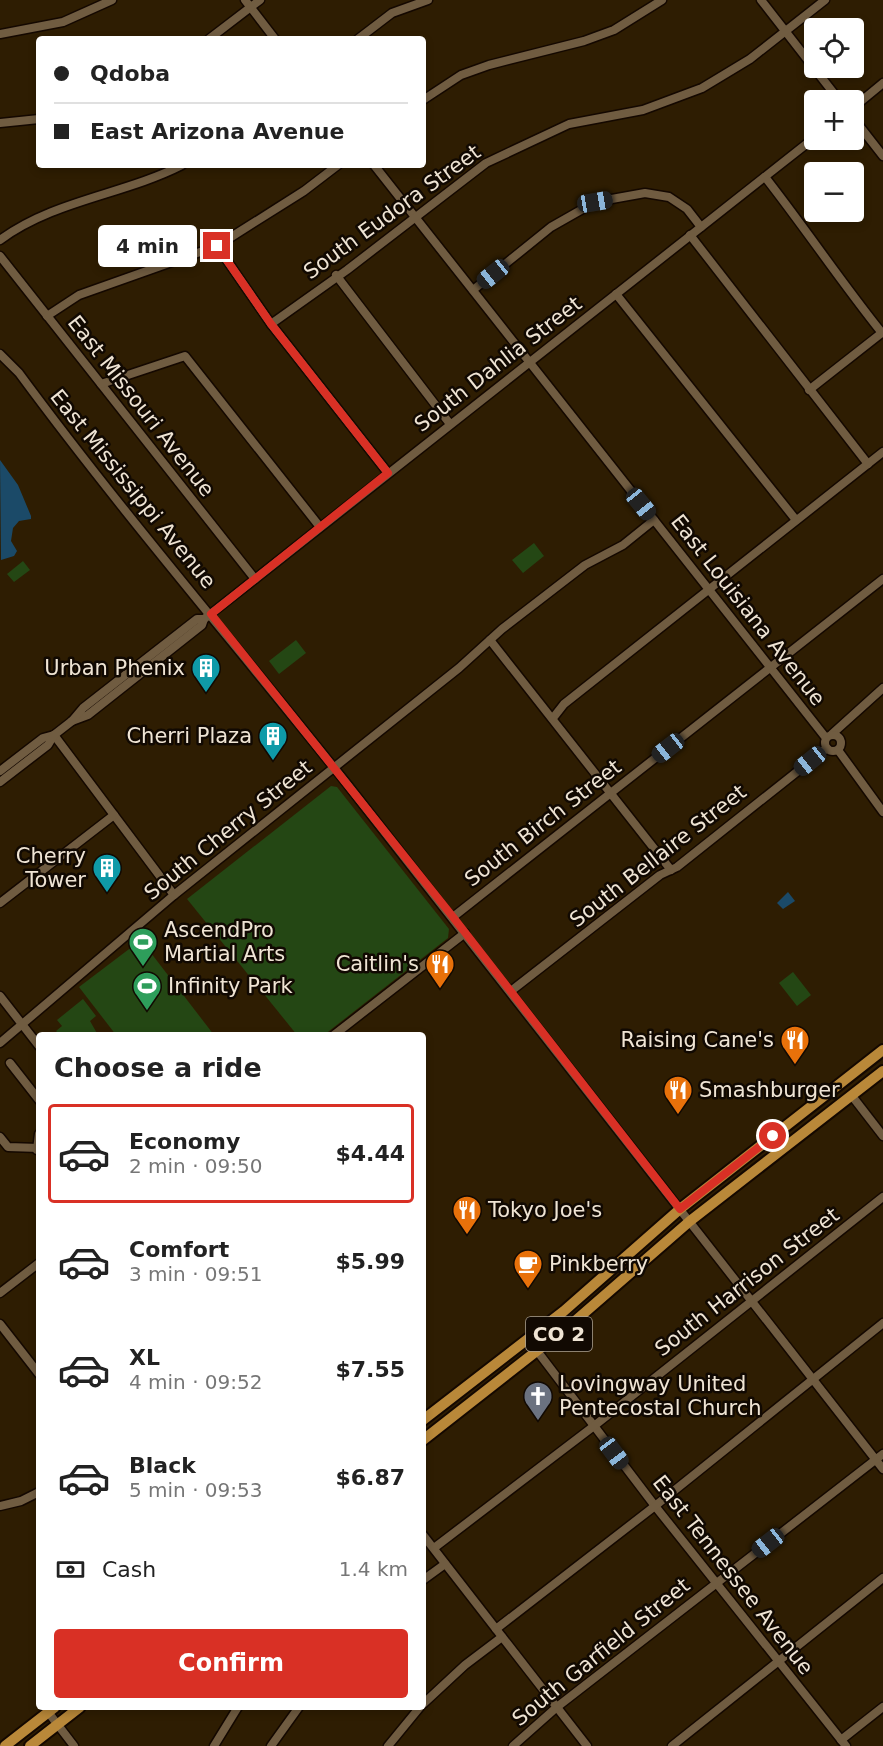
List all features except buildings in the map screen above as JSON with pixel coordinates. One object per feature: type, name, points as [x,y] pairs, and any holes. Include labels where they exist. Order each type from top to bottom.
[{"type":"main road","name":"CO 2","points":[[426,1418],[528,1339],[680,1209],[883,1050]]},
{"type":"main road","name":"CO 2","points":[[426,1438],[537,1352],[690,1221],[883,1071]]},
{"type":"main road","points":[[5,1746],[51,1710]]},
{"type":"main road","points":[[30,1746],[76,1710]]},
{"type":"street","points":[[0,34],[63,22],[112,0]]},
{"type":"street","points":[[212,36],[248,4],[260,0]]},
{"type":"street","points":[[362,36],[392,13],[428,0]]},
{"type":"street","points":[[426,98],[461,75],[601,35],[635,19],[662,0]]},
{"type":"street","points":[[761,0],[831,90]]},
{"type":"street","name":"South Eudora Street","points":[[271,324],[336,275],[347,270],[463,179],[499,156],[568,124],[629,114],[683,96],[733,70],[786,32],[825,0]]},
{"type":"street","points":[[248,4],[273,36]]},
{"type":"street","points":[[864,99],[883,83]]},
{"type":"street","points":[[0,123],[36,119]]},
{"type":"street","points":[[864,131],[883,156]]},
{"type":"street","name":"South Dahlia Street","points":[[0,782],[48,745],[54,735],[72,721],[83,708],[148,656],[197,619],[208,616],[804,146]]},
{"type":"street","points":[[0,240],[39,216],[134,186],[175,168]]},
{"type":"street","points":[[47,316],[79,295],[217,246],[304,191],[334,168]]},
{"type":"street","name":"East Louisiana Avenue","points":[[376,168],[770,667],[831,739]]},
{"type":"street","points":[[765,177],[811,236],[840,280],[882,333],[809,390]]},
{"type":"street","points":[[473,290],[551,227],[595,202],[645,193],[669,197],[687,209],[700,227]]},
{"type":"street","points":[[690,235],[867,464]]},
{"type":"street","points":[[217,246],[271,324],[388,473]]},
{"type":"street","name":"East Missouri Avenue","points":[[0,256],[255,579]]},
{"type":"street","points":[[336,275],[450,424]]},
{"type":"street","points":[[616,294],[796,520]]},
{"type":"street","name":"East Mississippi Avenue","points":[[0,354],[16,370],[208,616],[453,917],[812,1378],[880,1457],[883,1469]]},
{"type":"street","points":[[101,384],[185,356],[320,527]]},
{"type":"street","points":[[553,718],[564,704],[883,452]]},
{"type":"street","name":"South Cherry Street","points":[[0,1043],[174,895],[490,640],[585,565],[623,545],[654,520]]},
{"type":"street","name":"South Birch Street","points":[[453,917],[883,579]]},
{"type":"street","points":[[490,640],[671,870]]},
{"type":"street","points":[[883,688],[846,720],[831,739],[831,751],[838,750],[883,812]]},
{"type":"street","points":[[54,735],[174,895]]},
{"type":"street","name":"South Dahlia Street","points":[[0,771],[43,738],[54,735]]},
{"type":"street","name":"South Bellaire Street","points":[[511,991],[660,875],[671,870],[831,739]]},
{"type":"street","points":[[0,903],[114,815]]},
{"type":"street","points":[[338,1032],[465,933]]},
{"type":"street","points":[[0,996],[36,1042]]},
{"type":"street","points":[[10,1063],[36,1096]]},
{"type":"street","points":[[852,1096],[883,1136]]},
{"type":"street","points":[[0,1137],[8,1147],[36,1149]]},
{"type":"street","name":"South Harrison Street","points":[[434,1548],[753,1302],[883,1197]]},
{"type":"street","points":[[0,1293],[36,1265]]},
{"type":"street","points":[[496,1629],[655,1506],[883,1323]]},
{"type":"street","points":[[0,1324],[36,1370]]},
{"type":"street","name":"East Tennessee Avenue","points":[[528,1339],[655,1506],[844,1743]]},
{"type":"street","name":"South Garfield Street","points":[[513,1746],[557,1707],[880,1457]]},
{"type":"street","points":[[0,1506],[21,1501],[36,1494]]},
{"type":"street","points":[[426,1539],[587,1746]]},
{"type":"street","points":[[426,1578],[446,1564]]},
{"type":"street","points":[[672,1746],[883,1578]]},
{"type":"street","points":[[426,1702],[465,1665],[502,1637]]},
{"type":"street","points":[[844,1743],[883,1707]]},
{"type":"street","points":[[51,1710],[57,1725],[74,1746]]},
{"type":"street","points":[[214,1746],[236,1710]]},
{"type":"street","points":[[271,1746],[297,1710]]},
{"type":"street","points":[[388,1746],[419,1710]]},
{"type":"green space","points":[[534,543],[544,556],[523,573],[512,560]]},
{"type":"green space","points":[[23,561],[30,570],[14,582],[7,574]]},
{"type":"green space","points":[[296,640],[306,653],[279,674],[269,661]]},
{"type":"green space","name":"Infinity Park","points":[[331,786],[337,787],[449,929],[448,938],[328,1032],[295,1032],[187,899]]},
{"type":"green space","name":"Infinity Park","points":[[141,940],[212,1032],[114,1032],[79,987]]},
{"type":"green space","points":[[793,972],[811,995],[797,1006],[779,983]]},
{"type":"green space","points":[[83,999],[96,1016],[90,1021],[96,1032],[57,1032],[62,1026],[57,1020]]},
{"type":"water","points":[[0,460],[18,485],[31,516],[31,519],[19,521],[13,528],[11,541],[17,551],[14,556],[1,560]]},
{"type":"water","points":[[788,892],[795,901],[783,909],[777,903]]},
{"type":"place","name":"Urban Phenix","points":[[206,694]]},
{"type":"place","name":"Cherri Plaza","points":[[273,762]]},
{"type":"place","name":"Cherry Tower","points":[[107,894]]},
{"type":"place","name":"AscendPro Martial Arts","points":[[143,968]]},
{"type":"place","name":"Caitlin's","points":[[440,990]]},
{"type":"place","name":"Infinity Park","points":[[147,1012]]},
{"type":"place","name":"Raising Cane's","points":[[795,1066]]},
{"type":"place","name":"Smashburger","points":[[678,1116]]},
{"type":"place","name":"Tokyo Joe's","points":[[467,1236]]},
{"type":"place","name":"Pinkberry","points":[[528,1290]]},
{"type":"place","name":"Lovingway United Pentecostal Church","points":[[538,1422]]},
{"type":"route","points":[[217,246],[271,324],[388,473],[211,614],[453,917],[680,1209],[773,1136]]}]
